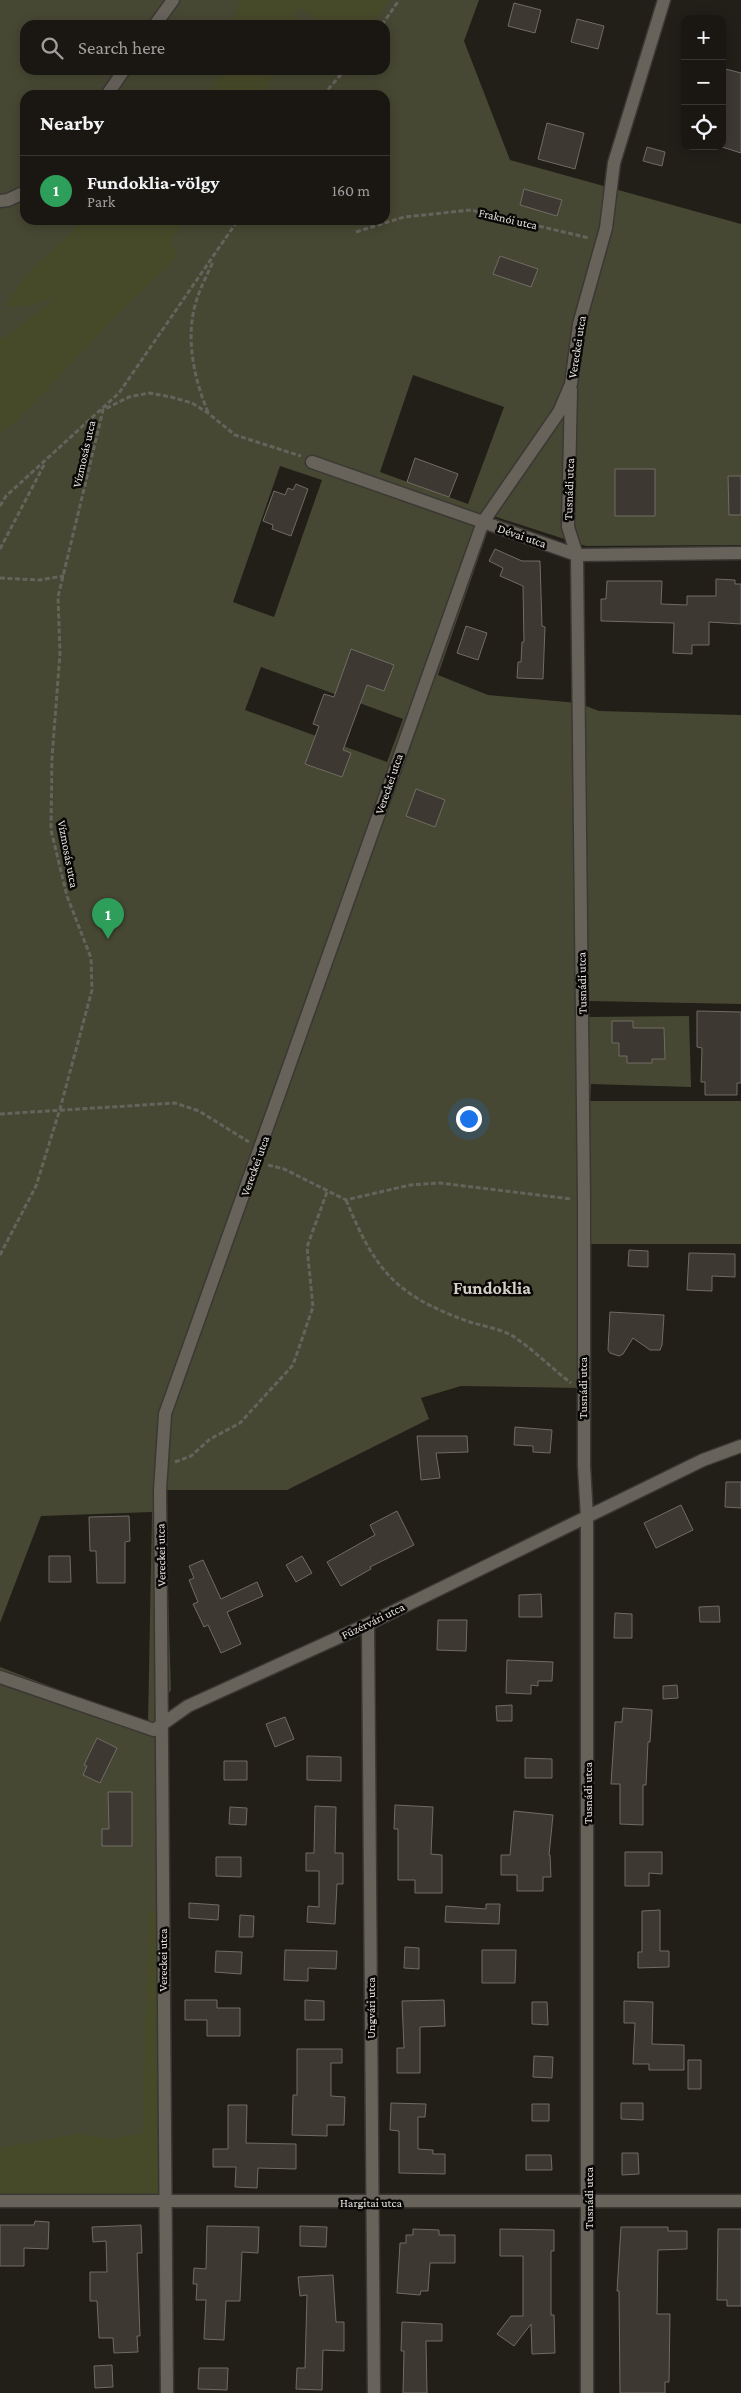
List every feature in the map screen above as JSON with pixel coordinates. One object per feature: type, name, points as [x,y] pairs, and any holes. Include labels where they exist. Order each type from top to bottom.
[{"type":"street","points":[[159,20],[173,0]]},
{"type":"street","name":"Vereckei utca","points":[[167,2393],[160,1490],[165,1414],[259,1155],[483,522],[559,412],[571,384],[579,324],[602,241],[614,164],[664,0]]},
{"type":"street","points":[[110,90],[121,75]]},
{"type":"street","points":[[0,201],[8,200],[20,194]]},
{"type":"street","name":"Tusnádi utca","points":[[571,384],[568,527],[577,555],[584,1200],[583,1393],[584,1466],[588,1517],[589,2200],[587,2393]]},
{"type":"street","name":"Dévai utca","points":[[312,462],[577,555],[741,553]]},
{"type":"street","name":"Füzérvári utca","points":[[163,1725],[188,1706],[368,1624],[703,1460],[741,1446]]},
{"type":"street","name":"Ungvári utca","points":[[368,1624],[374,2393]]},
{"type":"street","points":[[0,1676],[154,1730],[163,1725]]},
{"type":"street","name":"Hargitai utca","points":[[0,2201],[372,2203],[589,2200],[741,2201]]},
{"type":"path","points":[[385,20],[399,0]]},
{"type":"path","points":[[327,90],[341,75]]},
{"type":"path","name":"Fraknói utca","points":[[390,221],[404,217],[471,210],[602,241]]},
{"type":"path","points":[[0,506],[6,496],[103,410],[119,393],[216,255],[235,225]]},
{"type":"path","name":"Fraknói utca","points":[[356,232],[378,225]]},
{"type":"path","points":[[208,413],[199,390],[192,350],[196,302],[216,255]]},
{"type":"path","points":[[103,410],[129,397],[149,393],[192,403],[208,413],[235,435],[261,445],[289,452]]},
{"type":"path","name":"Vízmosás utca","points":[[0,1255],[36,1186],[60,1109],[92,990],[92,958],[67,896],[52,830],[52,758],[60,654],[58,597],[103,410]]},
{"type":"path","points":[[0,549],[47,459]]},
{"type":"path","points":[[0,578],[39,580],[64,576]]},
{"type":"path","points":[[0,1114],[175,1102],[199,1111],[259,1155],[327,1192],[346,1200],[410,1185],[440,1183],[584,1200]]},
{"type":"path","points":[[163,1467],[191,1456],[210,1439],[240,1423],[292,1365],[313,1307],[308,1247],[327,1192]]},
{"type":"path","points":[[346,1200],[360,1233],[374,1258],[395,1284],[424,1304],[468,1322],[510,1335],[583,1393]]},
{"type":"green space","points":[[0,0],[479,0],[464,41],[510,160],[741,224],[741,545],[586,546],[493,516],[438,675],[488,695],[578,703],[599,711],[741,715],[741,1004],[589,1001],[588,1017],[689,1016],[691,1087],[591,1084],[590,1101],[741,1101],[741,1244],[581,1244],[580,1388],[461,1386],[421,1398],[429,1419],[287,1490],[165,1490],[171,1690],[157,1712],[160,2138],[0,2195],[0,1667],[148,1724],[152,1512],[41,1516],[0,1623]],"holes":[[[413,375],[504,407],[468,504],[380,472]],[[280,466],[322,480],[274,617],[233,602]],[[261,667],[403,719],[387,762],[245,710]]]},
{"type":"green space","points":[[240,0],[388,0],[376,20],[317,20],[299,7],[294,20],[234,20]]},
{"type":"green space","points":[[219,75],[273,75],[266,90],[211,90]]},
{"type":"green space","points":[[78,225],[183,225],[170,239],[178,256],[119,313],[17,421],[0,433],[0,337],[5,338],[56,297],[27,306],[5,306],[29,271]]},
{"type":"green space","points":[[159,1910],[160,2196],[0,2195],[0,2148],[78,2134],[111,2139],[143,2133],[148,1919],[150,1912]]},
{"type":"building","points":[[514,3],[541,10],[535,33],[508,26]]},
{"type":"building","points":[[577,19],[604,26],[598,49],[571,42]]},
{"type":"building","points":[[726,69],[741,73],[741,153],[726,148]]},
{"type":"building","points":[[547,123],[584,133],[575,169],[538,159]]},
{"type":"building","points":[[647,147],[665,152],[662,166],[643,161]]},
{"type":"building","points":[[524,189],[562,200],[557,216],[520,205]]},
{"type":"building","points":[[500,256],[538,269],[531,287],[493,274]]},
{"type":"building","points":[[415,458],[458,474],[449,497],[407,482]]},
{"type":"building","points":[[615,469],[655,469],[655,516],[615,516]]},
{"type":"building","points":[[728,476],[741,476],[741,515],[729,515]]},
{"type":"building","points":[[296,484],[308,489],[291,536],[272,529],[273,525],[263,521],[274,491],[285,495],[288,488],[293,490]]},
{"type":"building","points":[[495,549],[522,561],[540,561],[542,626],[545,627],[543,679],[517,678],[518,662],[521,662],[522,642],[524,642],[523,586],[500,576],[503,568],[489,561]]},
{"type":"building","points":[[716,579],[735,580],[735,584],[741,584],[741,624],[709,622],[709,645],[692,645],[692,654],[673,653],[674,623],[601,621],[601,599],[606,599],[607,581],[662,581],[661,604],[687,605],[687,596],[716,596]]},
{"type":"building","points":[[466,626],[487,633],[478,660],[457,653]]},
{"type":"building","points":[[351,649],[394,665],[384,691],[367,685],[343,750],[351,753],[342,777],[305,764],[319,726],[313,724],[324,694],[334,697]]},
{"type":"building","points":[[416,789],[445,800],[435,827],[406,816]]},
{"type":"building","points":[[697,1011],[741,1012],[741,1083],[737,1083],[737,1095],[705,1095],[705,1082],[701,1082],[702,1048],[697,1047]]},
{"type":"building","points":[[612,1021],[633,1021],[633,1028],[664,1028],[665,1059],[652,1059],[652,1063],[627,1063],[627,1056],[619,1056],[619,1043],[612,1043]]},
{"type":"building","points":[[629,1250],[648,1251],[648,1267],[628,1266]]},
{"type":"building","points":[[689,1253],[735,1254],[735,1277],[712,1276],[712,1291],[687,1290]]},
{"type":"building","points":[[610,1312],[664,1315],[660,1350],[650,1350],[633,1338],[623,1354],[619,1356],[610,1353],[608,1350]]},
{"type":"building","points":[[515,1427],[552,1430],[550,1453],[533,1452],[533,1446],[514,1445]]},
{"type":"building","points":[[417,1436],[467,1436],[468,1452],[436,1453],[440,1478],[421,1480]]},
{"type":"building","points":[[726,1482],[741,1482],[741,1508],[725,1507]]},
{"type":"building","points":[[681,1505],[693,1530],[656,1548],[644,1523]]},
{"type":"building","points":[[397,1511],[414,1545],[370,1567],[371,1569],[341,1586],[327,1562],[375,1535],[370,1525]]},
{"type":"building","points":[[129,1516],[130,1541],[125,1542],[125,1583],[97,1583],[96,1551],[90,1551],[89,1517]]},
{"type":"building","points":[[49,1556],[70,1556],[71,1582],[49,1582]]},
{"type":"building","points":[[302,1556],[312,1573],[296,1582],[286,1565]]},
{"type":"building","points":[[203,1560],[221,1599],[257,1582],[263,1596],[227,1612],[241,1644],[221,1653],[208,1625],[204,1627],[193,1604],[198,1602],[189,1580],[194,1578],[189,1566]]},
{"type":"building","points":[[541,1594],[542,1617],[519,1617],[519,1595]]},
{"type":"building","points":[[719,1606],[720,1622],[700,1622],[699,1607]]},
{"type":"building","points":[[615,1613],[632,1614],[632,1638],[614,1638]]},
{"type":"building","points":[[438,1620],[467,1620],[466,1651],[437,1650]]},
{"type":"building","points":[[507,1660],[553,1662],[552,1681],[538,1681],[538,1686],[531,1685],[531,1694],[506,1693]]},
{"type":"building","points":[[677,1685],[678,1698],[663,1699],[663,1686]]},
{"type":"building","points":[[512,1705],[512,1721],[497,1721],[496,1706]]},
{"type":"building","points":[[623,1708],[652,1710],[646,1785],[643,1785],[643,1825],[620,1824],[620,1784],[611,1784],[615,1722],[622,1722]]},
{"type":"building","points":[[285,1717],[294,1739],[275,1747],[266,1724]]},
{"type":"building","points":[[97,1738],[117,1748],[100,1783],[83,1775],[87,1766],[84,1765]]},
{"type":"building","points":[[307,1756],[341,1757],[341,1781],[307,1780]]},
{"type":"building","points":[[525,1758],[552,1759],[552,1778],[525,1778]]},
{"type":"building","points":[[224,1761],[247,1761],[247,1780],[224,1780]]},
{"type":"building","points":[[108,1792],[132,1792],[132,1846],[102,1846],[102,1829],[109,1829]]},
{"type":"building","points":[[395,1805],[433,1807],[431,1854],[442,1855],[442,1893],[415,1893],[415,1880],[398,1880],[398,1829],[394,1829]]},
{"type":"building","points":[[315,1806],[336,1807],[335,1853],[343,1853],[343,1884],[337,1884],[335,1924],[307,1922],[308,1906],[319,1907],[319,1871],[306,1871],[306,1853],[314,1853]]},
{"type":"building","points":[[230,1807],[247,1808],[246,1825],[229,1824]]},
{"type":"building","points":[[514,1811],[553,1815],[549,1855],[551,1877],[543,1877],[543,1891],[517,1891],[517,1875],[501,1875],[501,1855],[510,1855]]},
{"type":"building","points":[[625,1852],[662,1852],[662,1874],[649,1873],[649,1886],[625,1886]]},
{"type":"building","points":[[216,1857],[241,1857],[241,1877],[216,1876]]},
{"type":"building","points":[[189,1903],[219,1905],[218,1920],[189,1918]]},
{"type":"building","points":[[486,1904],[500,1904],[499,1924],[445,1922],[446,1906],[486,1909]]},
{"type":"building","points":[[660,1910],[660,1951],[669,1951],[669,1967],[638,1968],[638,1952],[642,1952],[642,1911]]},
{"type":"building","points":[[240,1915],[254,1916],[253,1937],[239,1937]]},
{"type":"building","points":[[405,1947],[419,1948],[419,1969],[404,1968]]},
{"type":"building","points":[[285,1950],[337,1951],[336,1969],[308,1968],[308,1981],[284,1980]]},
{"type":"building","points":[[482,1950],[516,1950],[515,1983],[482,1983]]},
{"type":"building","points":[[216,1951],[242,1952],[241,1974],[215,1972]]},
{"type":"building","points":[[185,2000],[217,2000],[217,2008],[240,2008],[240,2036],[207,2036],[207,2020],[185,2020]]},
{"type":"building","points":[[305,2000],[324,2001],[324,2020],[305,2020]]},
{"type":"building","points":[[444,2000],[445,2026],[420,2027],[420,2073],[397,2073],[397,2048],[404,2048],[402,2001]]},
{"type":"building","points":[[624,2001],[653,2002],[652,2044],[684,2045],[684,2070],[649,2070],[649,2064],[633,2064],[635,2023],[624,2023]]},
{"type":"building","points":[[532,2002],[547,2002],[548,2025],[532,2024]]},
{"type":"building","points":[[297,2049],[342,2049],[342,2063],[331,2063],[331,2096],[345,2097],[344,2125],[327,2125],[327,2136],[292,2135],[293,2095],[297,2095]]},
{"type":"building","points":[[534,2056],[553,2057],[552,2078],[533,2077]]},
{"type":"building","points":[[688,2060],[701,2060],[701,2089],[688,2089]]},
{"type":"building","points":[[391,2103],[426,2104],[425,2117],[418,2117],[418,2149],[433,2150],[433,2154],[445,2154],[445,2174],[399,2173],[399,2131],[390,2130]]},
{"type":"building","points":[[621,2103],[643,2103],[643,2120],[621,2119]]},
{"type":"building","points":[[532,2104],[549,2104],[549,2121],[532,2121]]},
{"type":"building","points":[[228,2105],[247,2105],[246,2143],[296,2144],[296,2169],[258,2168],[257,2188],[235,2187],[236,2167],[213,2167],[213,2149],[228,2149]]},
{"type":"building","points":[[622,2153],[638,2153],[639,2174],[622,2175]]},
{"type":"building","points":[[526,2155],[551,2155],[552,2170],[526,2170]]},
{"type":"building","points":[[35,2221],[49,2222],[48,2249],[24,2248],[24,2266],[0,2266],[0,2225],[34,2225]]},
{"type":"building","points":[[141,2225],[142,2253],[137,2253],[140,2336],[137,2336],[138,2352],[114,2353],[113,2338],[99,2338],[97,2301],[90,2301],[90,2272],[107,2272],[106,2241],[93,2242],[92,2227]]},
{"type":"building","points":[[207,2226],[259,2227],[258,2253],[242,2252],[240,2301],[226,2301],[224,2340],[204,2339],[206,2300],[196,2300],[197,2284],[193,2284],[194,2268],[206,2269]]},
{"type":"building","points":[[300,2226],[327,2227],[326,2247],[300,2246]]},
{"type":"building","points":[[621,2227],[668,2227],[668,2231],[687,2231],[687,2249],[658,2250],[657,2314],[670,2314],[669,2382],[665,2382],[665,2393],[620,2393],[619,2291],[617,2291]]},
{"type":"building","points":[[413,2229],[439,2230],[439,2235],[455,2235],[455,2263],[430,2263],[428,2291],[421,2291],[420,2295],[397,2293],[400,2243],[406,2243],[406,2235],[413,2235]]},
{"type":"building","points":[[500,2229],[554,2230],[554,2251],[551,2251],[551,2315],[554,2315],[555,2353],[532,2354],[531,2324],[514,2346],[497,2334],[511,2316],[523,2316],[523,2256],[500,2256]]},
{"type":"building","points":[[718,2229],[741,2229],[741,2306],[727,2306],[727,2300],[717,2300]]},
{"type":"building","points":[[333,2275],[336,2322],[344,2322],[344,2351],[323,2350],[322,2390],[296,2389],[297,2368],[305,2368],[307,2295],[300,2296],[298,2277]]},
{"type":"building","points":[[402,2322],[442,2324],[442,2341],[426,2341],[427,2393],[403,2393],[404,2351],[401,2351]]},
{"type":"building","points":[[112,2365],[113,2387],[95,2388],[94,2366]]},
{"type":"building","points":[[199,2368],[228,2368],[227,2390],[198,2389]]},
{"type":"place","name":"Fundoklia-völgy","points":[[108,939]]},
{"type":"district","name":"Fundoklia","points":[[492,1288]]}]
